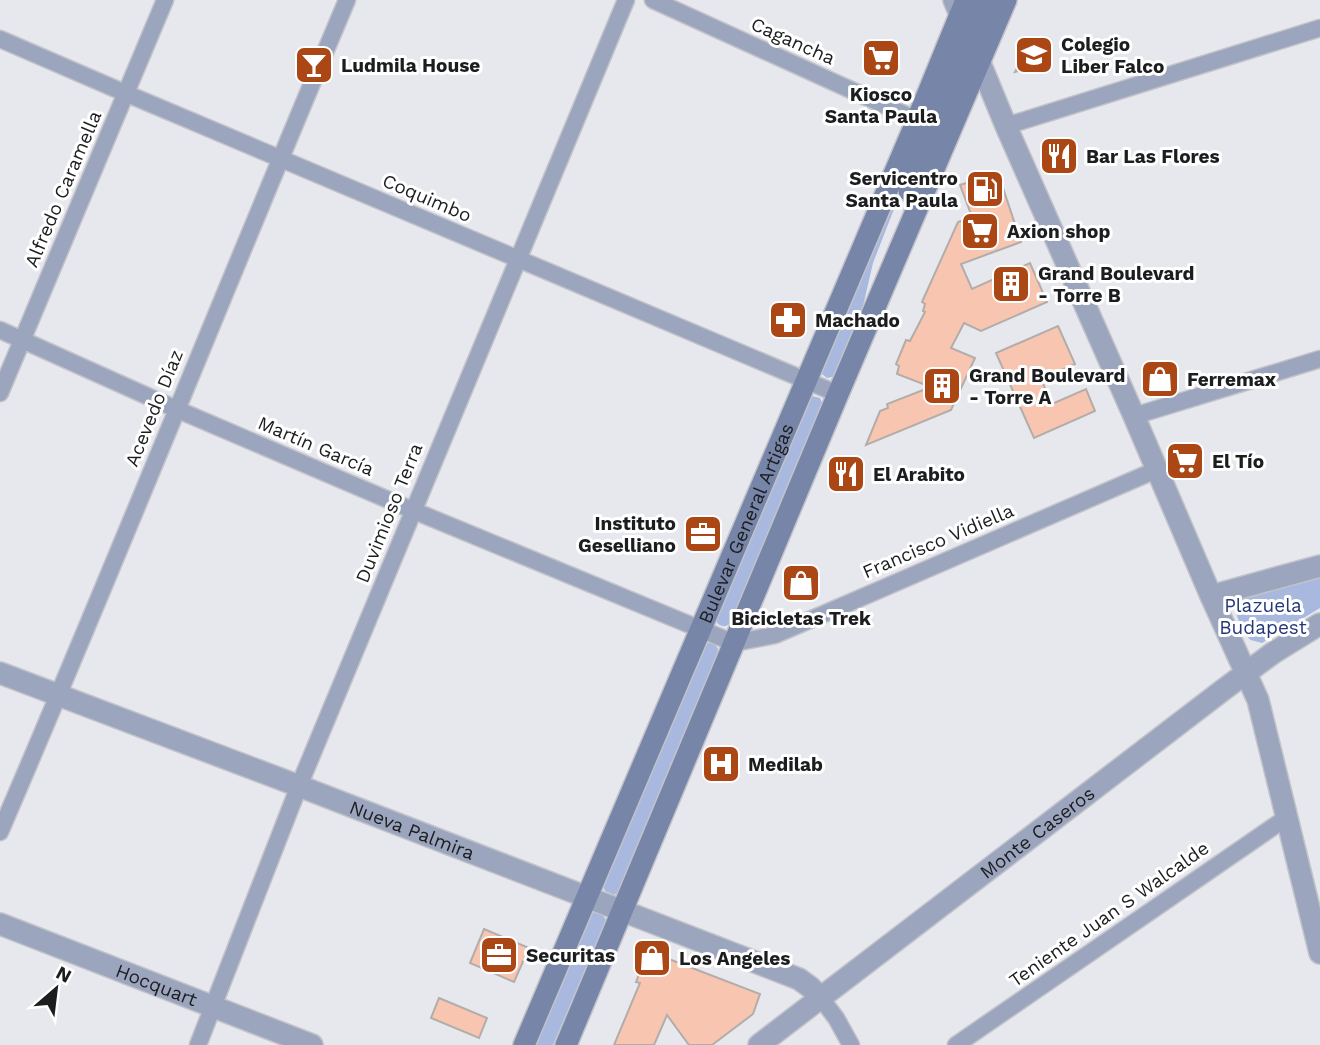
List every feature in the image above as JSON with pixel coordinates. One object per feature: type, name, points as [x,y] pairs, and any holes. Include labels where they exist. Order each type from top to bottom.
[{"type":"main road","points":[[979,63],[975,36],[977,19],[985,0]]},
{"type":"main road","name":"Bulevar General Artigas","points":[[566,1045],[1006,0]]},
{"type":"main road","name":"Bulevar General Artigas","points":[[524,1045],[917,120],[960,5]]},
{"type":"main road","points":[[881,293],[883,255],[961,62],[964,44],[960,5]]},
{"type":"street","name":"Alfredo Caramella","points":[[0,393],[165,0]]},
{"type":"street","name":"Acevedo Díaz","points":[[0,832],[348,0]]},
{"type":"street","name":"Duvimioso Terra","points":[[198,1045],[299,786],[412,510],[626,0]]},
{"type":"street","name":"Cagancha","points":[[653,0],[917,120]]},
{"type":"street","points":[[960,5],[979,63],[1006,126],[1258,700],[1320,953]]},
{"type":"street","points":[[1006,126],[1320,28]]},
{"type":"street","name":"Coquimbo","points":[[0,39],[838,394]]},
{"type":"street","name":"Martín García","points":[[0,330],[412,510],[734,643]]},
{"type":"street","points":[[1134,416],[1320,359]]},
{"type":"street","name":"Francisco Vidiella","points":[[734,643],[775,635],[1156,470]]},
{"type":"street","points":[[1211,596],[1320,566]]},
{"type":"street","name":"Monte Caseros","points":[[759,1045],[1245,674],[1320,624]]},
{"type":"street","name":"Nueva Palmira","points":[[0,673],[799,979],[820,998]]},
{"type":"street","name":"Teniente Juan S Walcalde","points":[[956,1045],[1286,818]]},
{"type":"street","name":"Hocquart","points":[[0,924],[312,1045]]},
{"type":"street","points":[[820,998],[836,1018],[851,1045]]},
{"type":"green space","points":[[950,65],[873,263],[860,319],[836,374],[827,378],[820,370]]},
{"type":"green space","points":[[812,396],[820,398],[823,405],[731,623],[721,626],[716,620]]},
{"type":"green space","name":"Plazuela Budapest","points":[[1320,577],[1320,608],[1262,643],[1249,638],[1236,612],[1242,599]]},
{"type":"green space","points":[[710,642],[718,649],[717,654],[614,895],[605,891],[603,886],[704,646]]},
{"type":"green space","points":[[594,912],[602,914],[606,920],[553,1045],[535,1045],[589,918]]},
{"type":"building","name":"Colegio Liber Falco","points":[[1040,42],[1046,64],[1015,72],[1029,45]]},
{"type":"building","points":[[998,173],[1021,242],[961,264],[972,289],[1030,263],[1047,302],[981,331],[964,323],[951,348],[975,358],[951,410],[866,445],[880,411],[888,408],[887,404],[931,387],[897,374],[899,366],[896,364],[906,340],[910,341],[925,312],[925,304],[922,302],[958,222],[972,217],[960,185]]},
{"type":"building","points":[[1058,326],[1075,364],[1041,379],[1052,404],[1086,389],[1095,411],[1034,438],[996,353]]},
{"type":"building","name":"Securitas","points":[[484,929],[529,948],[514,982],[470,963]]},
{"type":"building","points":[[648,951],[760,994],[753,1014],[712,1045],[689,1045],[667,1015],[654,1045],[614,1045],[640,983],[636,982]]},
{"type":"building","points":[[439,998],[487,1018],[479,1038],[431,1018]]},
{"type":"place","name":"Colegio Liber Falco","points":[[1034,55]]},
{"type":"place","name":"Kiosco Santa Paula","points":[[881,58]]},
{"type":"place","name":"Ludmila House","points":[[314,65]]},
{"type":"place","name":"Bar Las Flores","points":[[1059,156]]},
{"type":"place","name":"Servicentro Santa Paula","points":[[985,189]]},
{"type":"place","name":"Axion shop","points":[[980,231]]},
{"type":"place","name":"Grand Boulevard - Torre B","points":[[1011,284]]},
{"type":"place","name":"Machado","points":[[788,320]]},
{"type":"place","name":"Ferremax","points":[[1160,379]]},
{"type":"place","name":"Grand Boulevard - Torre A","points":[[942,386]]},
{"type":"place","name":"El Tío","points":[[1185,461]]},
{"type":"place","name":"El Arabito","points":[[846,474]]},
{"type":"place","name":"Instituto Geselliano","points":[[703,534]]},
{"type":"place","name":"Bicicletas Trek","points":[[801,583]]},
{"type":"place","name":"Medilab","points":[[721,764]]},
{"type":"place","name":"Securitas","points":[[499,955]]},
{"type":"place","name":"Los Angeles","points":[[652,958]]}]
